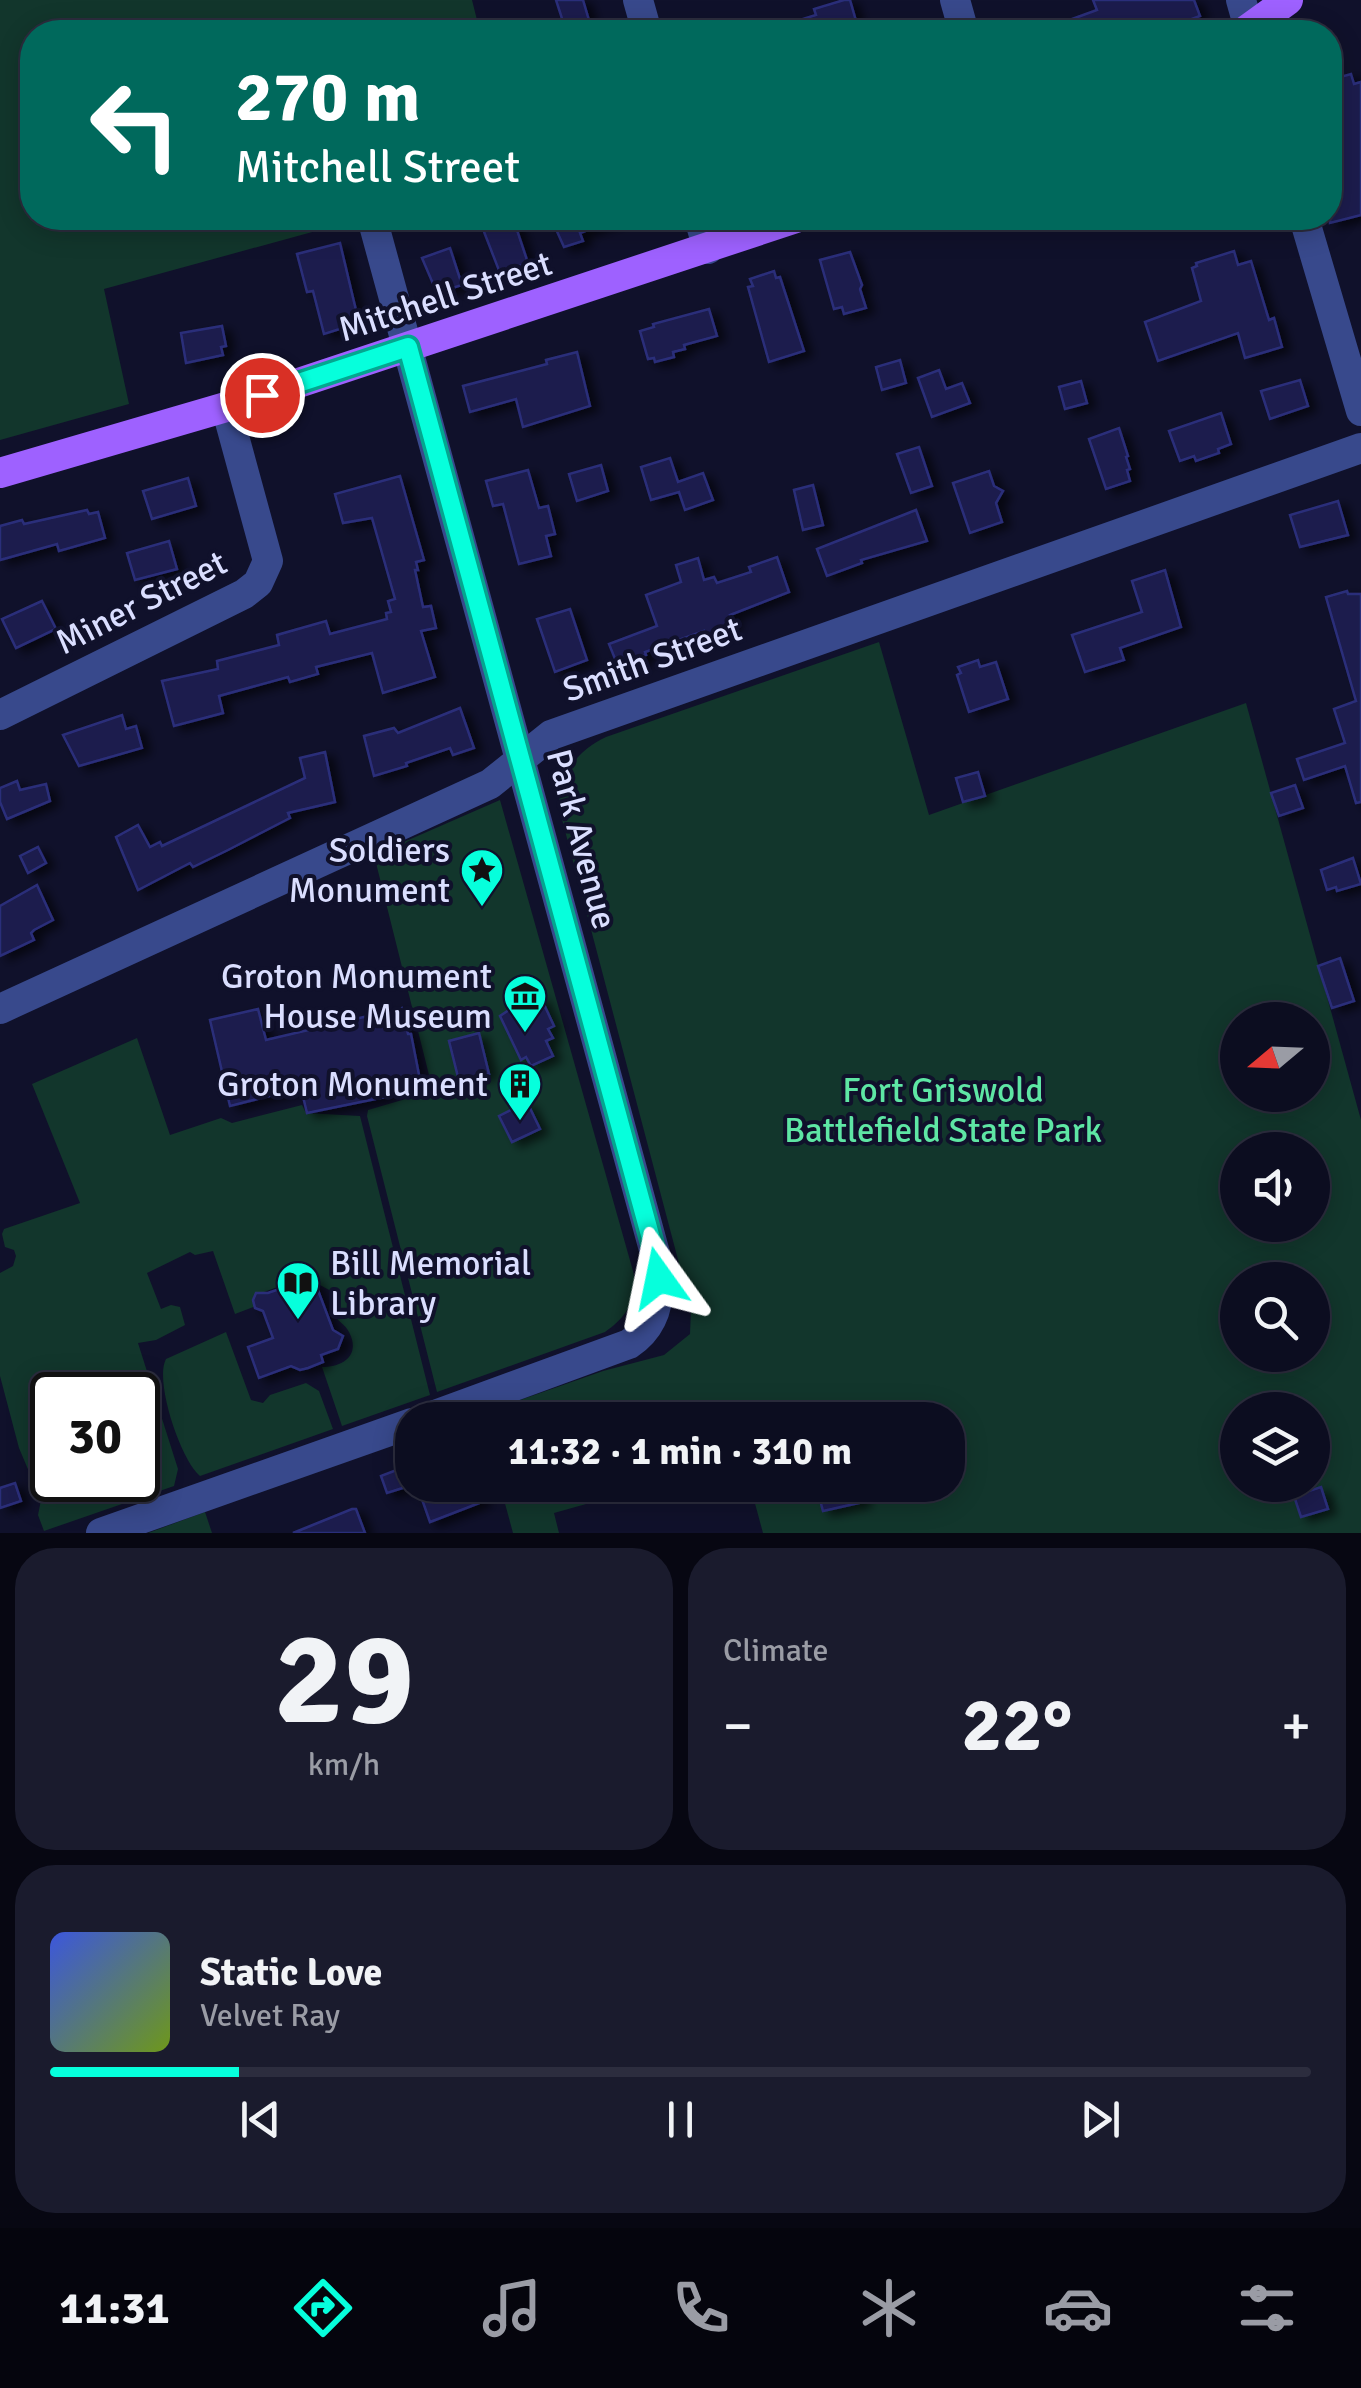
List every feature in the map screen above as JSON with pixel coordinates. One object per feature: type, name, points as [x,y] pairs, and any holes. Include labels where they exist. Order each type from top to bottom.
[{"type":"main road","points":[[1251,20],[1288,0]]},
{"type":"main road","name":"Mitchell Street","points":[[0,474],[226,407],[762,230]]},
{"type":"street","name":"Park Avenue","points":[[375,230],[656,1257],[660,1286],[656,1308],[646,1329],[629,1344],[470,1402]]},
{"type":"street","points":[[702,230],[708,249]]},
{"type":"street","points":[[1308,230],[1361,411]]},
{"type":"street","name":"Miner Street","points":[[0,715],[244,594],[258,583],[268,561],[226,407]]},
{"type":"street","name":"Smith Street","points":[[0,1009],[490,784],[551,735],[1361,448]]},
{"type":"street","points":[[101,1533],[395,1429]]},
{"type":"green space","points":[[0,0],[472,0],[477,20],[20,20],[20,230],[319,230],[104,289],[129,404],[0,440]]},
{"type":"green space","name":"Fort Griswold Battlefield State Park","points":[[879,642],[929,815],[1246,703],[1328,1002],[1220,1002],[1220,1112],[1330,1112],[1330,1008],[1361,1120],[1361,1533],[763,1533],[755,1502],[965,1502],[965,1402],[514,1402],[603,1371],[664,1355],[690,1334],[691,1309],[559,808],[566,774],[587,749],[606,737]]},
{"type":"green space","points":[[500,800],[633,1271],[634,1290],[625,1313],[605,1332],[437,1392],[367,1116],[368,1110],[433,1091],[374,855]]},
{"type":"green space","points":[[137,1038],[170,1135],[221,1118],[232,1123],[302,1105],[306,1113],[360,1116],[430,1395],[395,1402],[395,1407],[342,1426],[322,1367],[343,1362],[353,1347],[349,1332],[333,1311],[331,1291],[318,1284],[312,1274],[253,1296],[256,1306],[235,1314],[213,1251],[195,1255],[190,1252],[147,1273],[161,1309],[180,1307],[185,1325],[156,1340],[138,1343],[147,1372],[30,1372],[30,1474],[0,1376],[0,1273],[13,1266],[16,1256],[14,1250],[5,1247],[2,1234],[4,1229],[80,1203],[32,1084]]},
{"type":"green space","points":[[226,1332],[251,1400],[263,1403],[270,1395],[306,1383],[319,1391],[333,1429],[200,1476],[185,1454],[171,1420],[163,1370],[166,1359]]},
{"type":"green space","points":[[160,1412],[178,1469],[174,1486],[160,1491]]},
{"type":"green space","points":[[41,1502],[128,1502],[44,1531],[38,1515]]},
{"type":"green space","points":[[505,1502],[593,1502],[554,1513],[559,1533],[513,1533]]},
{"type":"green space","points":[[205,1512],[212,1533],[148,1533]]},
{"type":"building","points":[[556,0],[583,0],[589,20],[562,20]]},
{"type":"building","points":[[850,0],[856,20],[800,20],[816,15],[814,9]]},
{"type":"building","points":[[1093,0],[1194,0],[1200,16],[1189,20],[1070,20],[1097,10]]},
{"type":"building","points":[[1351,74],[1354,84],[1361,82],[1361,215],[1342,220],[1342,77]]},
{"type":"building","points":[[483,230],[517,230],[528,263],[500,273]]},
{"type":"building","points":[[556,230],[588,230],[580,233],[583,241],[564,247]]},
{"type":"building","points":[[340,243],[359,323],[324,334],[313,291],[307,292],[297,254]]},
{"type":"building","points":[[450,248],[462,285],[437,293],[422,258]]},
{"type":"building","points":[[1234,251],[1238,265],[1251,261],[1269,320],[1274,318],[1282,347],[1245,358],[1238,333],[1158,361],[1145,322],[1201,301],[1192,268],[1196,263]]},
{"type":"building","points":[[850,252],[866,308],[844,314],[842,307],[834,309],[820,260]]},
{"type":"building","points":[[774,271],[776,278],[780,277],[804,351],[769,362],[748,287],[753,286],[750,279]]},
{"type":"building","points":[[709,309],[717,336],[684,345],[685,349],[673,352],[674,357],[655,362],[654,358],[648,359],[640,331]]},
{"type":"building","points":[[222,326],[226,346],[221,347],[223,355],[186,363],[181,333]]},
{"type":"building","points":[[577,352],[590,406],[523,427],[516,399],[470,412],[463,386]]},
{"type":"building","points":[[900,360],[906,383],[882,390],[876,367]]},
{"type":"building","points":[[939,370],[946,389],[962,383],[970,403],[932,417],[918,378]]},
{"type":"building","points":[[1300,380],[1308,406],[1270,419],[1261,391]]},
{"type":"building","points":[[1081,381],[1087,403],[1065,409],[1059,387]]},
{"type":"building","points":[[1221,413],[1231,444],[1196,461],[1194,456],[1180,461],[1169,431]]},
{"type":"building","points":[[1119,428],[1128,456],[1130,481],[1106,489],[1089,439]]},
{"type":"building","points":[[919,447],[932,486],[911,493],[897,454]]},
{"type":"building","points":[[670,458],[678,482],[703,473],[713,500],[685,510],[679,492],[651,500],[641,467]]},
{"type":"building","points":[[601,465],[608,491],[577,501],[569,474]]},
{"type":"building","points":[[528,470],[539,508],[548,506],[555,534],[546,536],[551,556],[519,564],[503,504],[493,506],[486,481]]},
{"type":"building","points":[[989,471],[994,486],[1003,491],[996,503],[1002,522],[970,533],[953,483]]},
{"type":"building","points":[[400,476],[424,560],[416,562],[415,570],[423,607],[431,606],[436,628],[421,631],[435,677],[383,693],[372,653],[316,667],[318,674],[290,682],[288,677],[219,696],[223,713],[174,726],[162,681],[218,669],[217,661],[279,645],[277,635],[326,621],[330,634],[387,619],[386,613],[391,612],[388,601],[395,599],[372,518],[343,523],[335,494]]},
{"type":"building","points":[[188,478],[196,506],[152,519],[143,491]]},
{"type":"building","points":[[813,485],[823,525],[803,530],[794,490]]},
{"type":"building","points":[[1338,501],[1348,535],[1300,547],[1290,515]]},
{"type":"building","points":[[87,510],[89,514],[98,512],[105,538],[59,551],[57,544],[0,560],[0,526]]},
{"type":"building","points":[[916,510],[927,541],[861,560],[862,563],[827,576],[817,549]]},
{"type":"building","points":[[169,541],[177,569],[135,580],[127,553]]},
{"type":"building","points":[[777,557],[789,592],[730,615],[734,625],[645,652],[640,657],[642,662],[620,671],[609,644],[657,626],[646,595],[681,582],[676,565],[698,558],[704,580],[714,577],[717,583],[751,572],[749,567]]},
{"type":"building","points":[[1165,570],[1181,627],[1120,648],[1124,660],[1085,672],[1072,635],[1142,612],[1132,581]]},
{"type":"building","points":[[1347,591],[1361,594],[1361,802],[1356,803],[1345,766],[1304,780],[1297,759],[1345,743],[1334,709],[1356,701],[1326,597]]},
{"type":"building","points":[[42,601],[56,629],[16,648],[2,619]]},
{"type":"building","points":[[570,609],[587,660],[555,672],[537,619]]},
{"type":"building","points":[[978,660],[980,667],[996,662],[1008,699],[969,712],[958,667]]},
{"type":"building","points":[[460,708],[474,748],[453,755],[450,748],[374,776],[364,736],[394,728],[398,733]]},
{"type":"building","points":[[122,715],[126,729],[136,726],[142,748],[79,766],[63,735]]},
{"type":"building","points":[[325,752],[335,802],[288,813],[290,818],[228,850],[193,867],[190,863],[138,890],[116,837],[138,825],[150,847],[160,842],[162,846],[305,778],[300,758]]},
{"type":"building","points":[[978,772],[985,796],[963,802],[956,778]]},
{"type":"building","points":[[17,781],[20,790],[46,784],[50,801],[7,819],[0,802],[0,788]]},
{"type":"building","points":[[1295,785],[1303,808],[1279,816],[1271,793]]},
{"type":"building","points":[[38,847],[46,863],[28,873],[20,856]]},
{"type":"building","points":[[1353,858],[1361,884],[1327,890],[1321,870]]},
{"type":"building","points":[[37,885],[53,920],[31,933],[34,940],[0,956],[0,906]]},
{"type":"building","points":[[1340,958],[1354,1001],[1332,1008],[1318,966]]},
{"type":"building","name":"Groton Monument House Museum","points":[[540,996],[554,1026],[548,1029],[553,1038],[546,1041],[553,1056],[531,1066],[526,1057],[521,1060],[500,1016],[524,1000],[525,1004]]},
{"type":"building","points":[[402,1008],[421,1085],[384,1094],[385,1097],[307,1113],[301,1088],[230,1106],[210,1020],[258,1009],[266,1040]]},
{"type":"building","points":[[479,1033],[489,1074],[459,1081],[449,1041]]},
{"type":"building","name":"Groton Monument","points":[[527,1102],[540,1129],[512,1142],[499,1116]]},
{"type":"building","name":"Bill Memorial Library","points":[[313,1277],[333,1330],[343,1336],[338,1349],[321,1355],[323,1362],[308,1368],[291,1366],[259,1378],[248,1347],[273,1338],[263,1311],[255,1308],[256,1293],[268,1293]]},
{"type":"building","points":[[395,1471],[395,1490],[387,1493],[381,1476]]},
{"type":"building","points":[[15,1483],[21,1501],[0,1508],[0,1488]]},
{"type":"building","points":[[423,1502],[482,1502],[430,1522]]},
{"type":"building","points":[[821,1502],[863,1502],[823,1511]]},
{"type":"building","points":[[1296,1502],[1326,1502],[1328,1509],[1301,1517]]},
{"type":"building","points":[[356,1509],[365,1533],[293,1533]]},
{"type":"place","name":"Soldiers Monument","points":[[482,908]]},
{"type":"place","name":"Groton Monument House Museum","points":[[525,1034]]},
{"type":"place","name":"Groton Monument","points":[[520,1122]]},
{"type":"place","name":"Bill Memorial Library","points":[[298,1321]]},
{"type":"route","points":[[262,395],[408,347],[659,1278]]}]
